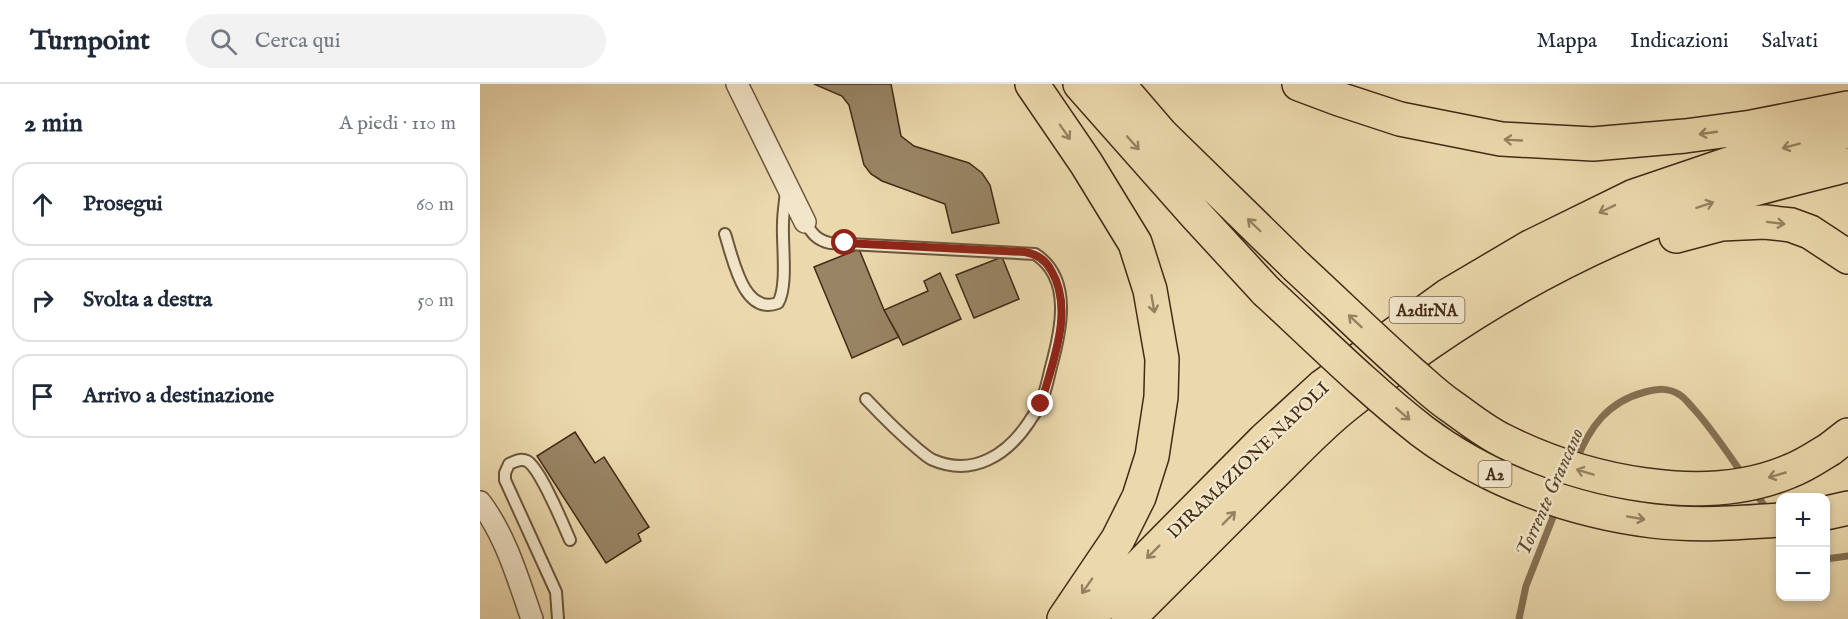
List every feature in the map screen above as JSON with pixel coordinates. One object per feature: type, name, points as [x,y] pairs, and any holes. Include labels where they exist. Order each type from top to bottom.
[{"type":"highway","points":[[1032,84],[1086,163],[1135,243],[1150,290],[1162,360],[1161,397],[1152,456],[1139,497],[1118,539],[1064,619]]},
{"type":"highway","name":"A2","points":[[1080,84],[1266,291],[1357,374],[1422,430],[1447,448],[1486,470],[1538,493],[1583,508],[1653,521],[1682,523],[1776,520]]},
{"type":"highway","points":[[1118,84],[1161,134],[1391,355],[1448,405],[1502,440],[1565,466],[1594,475],[1635,483],[1702,489],[1750,483],[1790,471],[1839,442]]},
{"type":"highway","points":[[1299,84],[1400,119],[1501,139],[1593,144],[1685,136],[1848,108]]},
{"type":"highway","name":"DIRAMAZIONE NAPOLI","points":[[1087,619],[1264,440],[1323,386],[1447,296],[1530,247],[1634,196],[1740,160],[1848,131]]},
{"type":"highway","name":"DIRAMAZIONE NAPOLI","points":[[1128,619],[1344,407],[1422,348],[1499,299],[1590,249],[1650,224],[1751,190],[1848,165]]},
{"type":"highway","points":[[1499,299],[1595,266],[1655,242],[1721,224],[1766,222],[1791,225],[1810,232],[1848,256]]},
{"type":"highway","points":[[1830,512],[1848,508]]},
{"type":"street","points":[[736,84],[805,222]]},
{"type":"street","points":[[480,502],[508,550],[532,619]]},
{"type":"lane","points":[[725,234],[740,279],[748,295],[758,303],[771,306],[778,303],[782,297],[783,285],[783,221],[786,185]]},
{"type":"lane","points":[[805,222],[814,237],[822,242],[1035,254],[1049,266],[1057,280],[1062,304],[1059,341],[1041,404],[1023,431],[1000,454],[976,465],[956,467],[931,460],[866,399]]},
{"type":"lane","points":[[558,619],[556,592],[506,480],[505,473],[509,464],[522,460],[534,467],[570,540]]},
{"type":"building","points":[[814,84],[891,84],[901,136],[914,146],[969,163],[982,173],[990,185],[999,223],[952,233],[945,204],[882,181],[871,174],[864,165],[849,105],[842,96]]},
{"type":"building","points":[[859,249],[884,310],[899,337],[852,358],[814,267]]},
{"type":"building","points":[[1002,257],[1019,299],[974,318],[956,275]]},
{"type":"building","points":[[940,273],[961,319],[903,345],[884,310],[928,291],[924,281]]},
{"type":"building","points":[[575,432],[595,463],[604,457],[649,527],[638,534],[641,541],[606,563],[537,456]]},
{"type":"waterway","name":"Torrente Grancano","points":[[1576,461],[1587,437],[1610,409],[1632,396],[1662,389],[1676,392],[1685,399],[1713,432],[1743,475]]},
{"type":"waterway","name":"Torrente Grancano","points":[[1754,491],[1769,512]]},
{"type":"waterway","name":"Torrente Grancano","points":[[1519,619],[1526,586],[1557,507]]},
{"type":"waterway","name":"Torrente Grancano","points":[[1830,558],[1848,556]]},
{"type":"route","points":[[845,243],[1025,252],[1041,258],[1057,280],[1062,304],[1059,341],[1041,404]]}]
